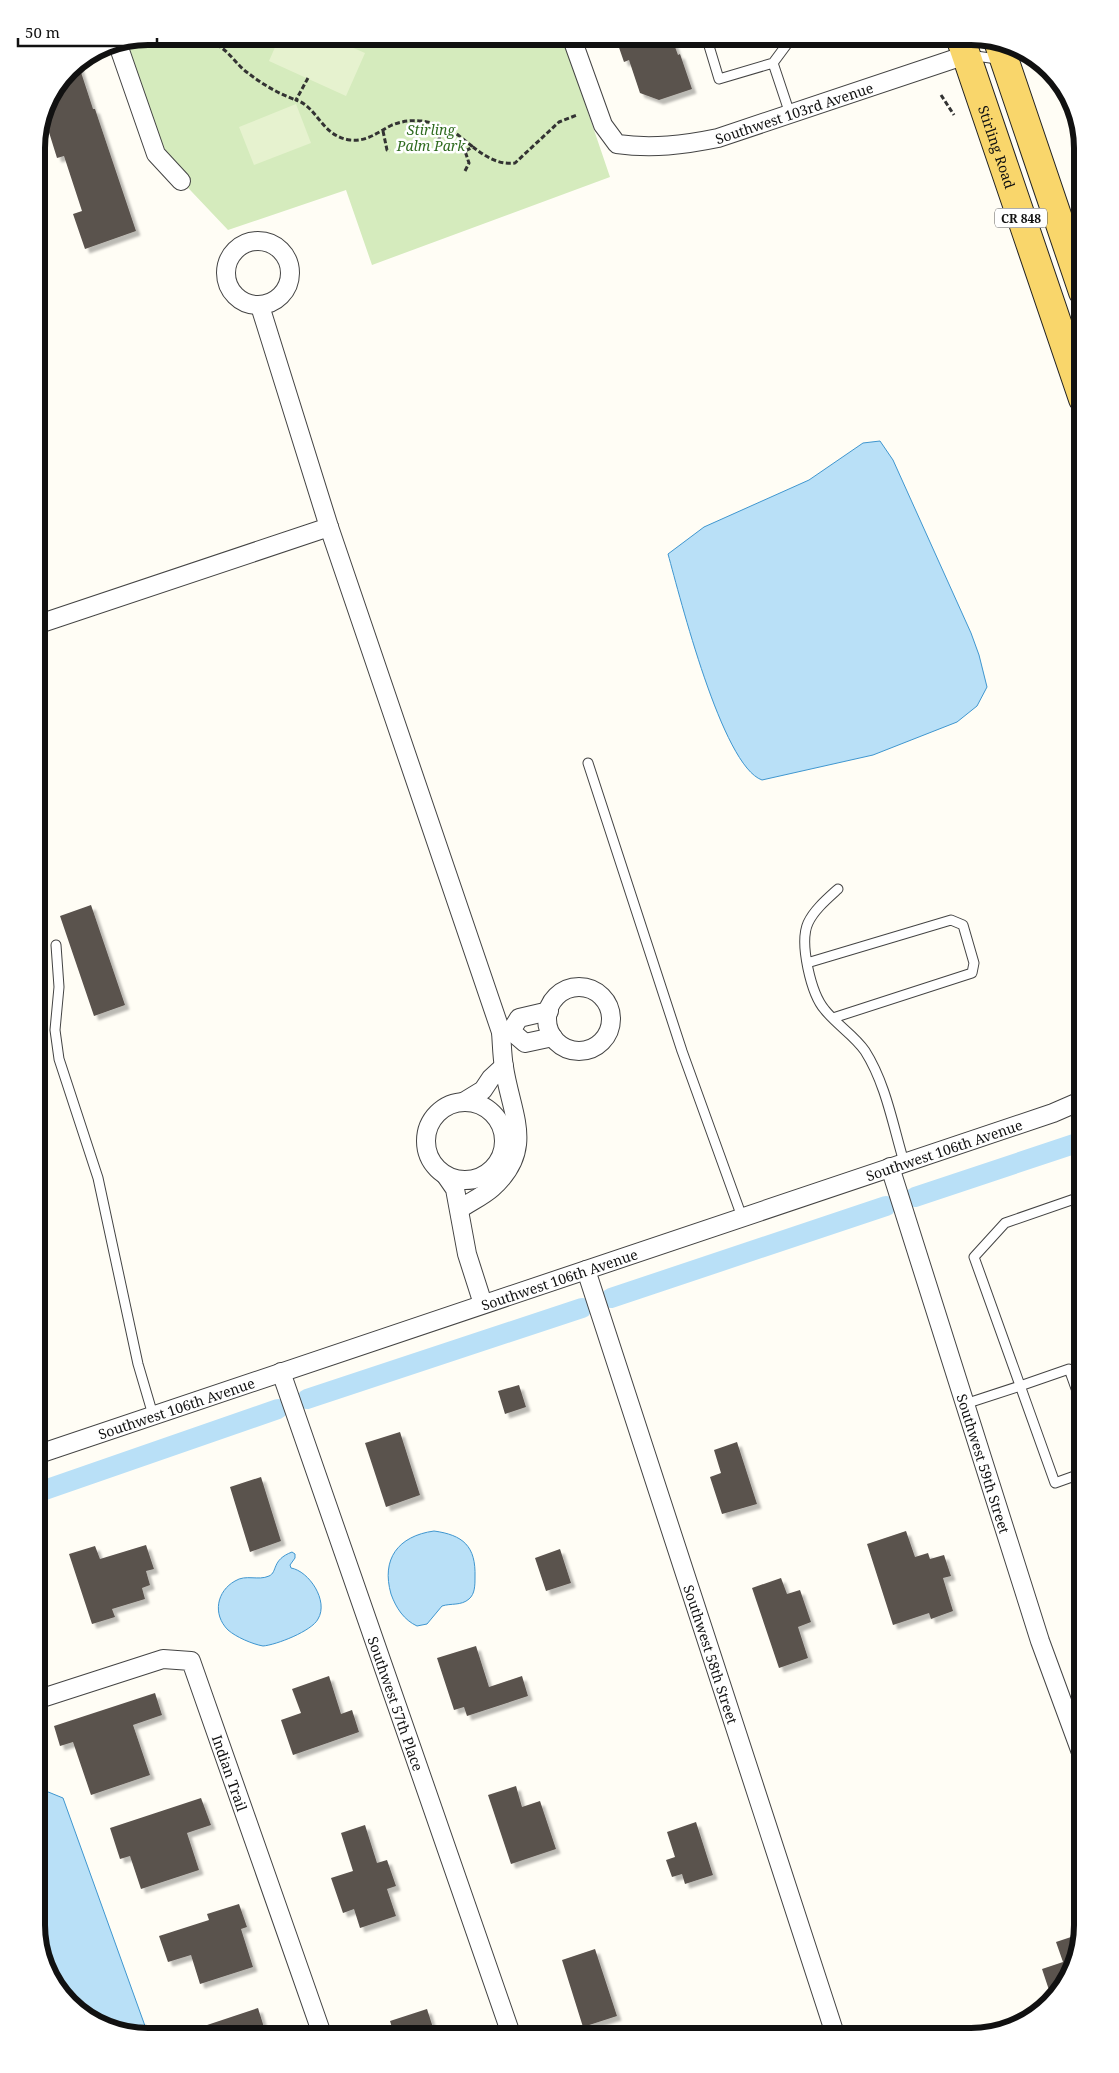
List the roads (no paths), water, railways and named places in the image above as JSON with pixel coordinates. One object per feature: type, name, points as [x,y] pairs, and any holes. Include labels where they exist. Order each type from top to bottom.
[{"type":"main road","name":"Stirling Road","points":[[970,45],[1074,371]]},
{"type":"main road","name":"CR 848","points":[[1009,52],[1074,263]]},
{"type":"street","name":"Southwest 103rd Avenue","points":[[574,45],[603,125],[617,144],[640,147],[685,145],[718,138],[790,114],[964,45]]},
{"type":"street","points":[[119,49],[156,154],[180,181]]},
{"type":"street","points":[[260,306],[329,527],[506,1032],[504,1066],[498,1095],[489,1110]]},
{"type":"street","points":[[45,622],[329,527]]},
{"type":"street","points":[[574,987],[595,991],[609,1007],[610,1028],[606,1037],[589,1050],[569,1049],[553,1037],[548,1027],[549,1011],[556,997],[564,990],[574,987]]},
{"type":"street","points":[[506,1032],[519,1018],[549,1011]]},
{"type":"street","points":[[506,1032],[525,1043],[553,1037]]},
{"type":"street","points":[[465,1102],[483,1090],[491,1078],[504,1066]]},
{"type":"street","points":[[460,1209],[492,1188],[508,1168],[517,1152],[518,1124],[504,1066]]},
{"type":"street","points":[[446,1176],[459,1180],[472,1180],[484,1176],[494,1168],[501,1157],[504,1145],[503,1132],[498,1120],[489,1110],[478,1104],[465,1102],[452,1104],[440,1110],[432,1120],[427,1132],[426,1145],[429,1157],[436,1168],[446,1176],[455,1189],[467,1254],[483,1304]]},
{"type":"street","name":"Southwest 106th Avenue","points":[[45,1452],[1053,1113],[1074,1104]]},
{"type":"street","name":"Southwest 59th Street","points":[[897,1165],[965,1404],[1040,1641],[1074,1734]]},
{"type":"street","points":[[460,1209],[472,1180]]},
{"type":"street","name":"Southwest 58th Street","points":[[586,1270],[833,2028]]},
{"type":"street","name":"Southwest 57th Place","points":[[282,1372],[509,2028]]},
{"type":"street","name":"Indian Trail","points":[[45,1697],[163,1658],[191,1661],[320,2028]]},
{"type":"lane","points":[[709,45],[720,79],[773,63],[787,45]]},
{"type":"lane","points":[[978,45],[1008,52]]},
{"type":"lane","points":[[773,63],[790,114]]},
{"type":"lane","points":[[588,763],[682,1051],[742,1217]]},
{"type":"lane","points":[[838,889],[813,914],[807,924],[805,936],[808,963],[817,999],[864,1050],[876,1072],[897,1165]]},
{"type":"lane","points":[[808,963],[951,920],[963,925],[974,963],[972,973],[833,1018]]},
{"type":"lane","points":[[56,945],[59,987],[55,1030],[59,1059],[98,1178],[138,1364],[153,1416]]},
{"type":"lane","points":[[1074,1199],[1005,1223],[974,1257],[1055,1483],[1074,1476]]},
{"type":"lane","points":[[965,1404],[1069,1368],[1074,1382]]},
{"type":"water","points":[[880,441],[893,460],[971,633],[987,687],[977,706],[957,722],[873,755],[762,780],[747,768],[732,745],[718,714],[692,641],[668,554],[704,527],[809,480],[863,443]]},
{"type":"water","points":[[434,1531],[453,1536],[466,1544],[473,1557],[475,1566],[474,1589],[471,1597],[466,1601],[459,1604],[442,1606],[427,1624],[417,1626],[404,1617],[395,1604],[388,1581],[388,1570],[395,1551],[402,1544],[411,1538]]},
{"type":"water","points":[[292,1552],[295,1554],[295,1558],[290,1565],[291,1568],[298,1570],[310,1581],[319,1596],[321,1612],[314,1624],[293,1637],[263,1646],[244,1640],[228,1630],[223,1624],[218,1610],[224,1591],[229,1585],[239,1579],[269,1576],[278,1562],[285,1555]]},
{"type":"water","points":[[45,1791],[63,1798],[146,2028],[115,2023],[85,2007],[66,1988],[53,1964],[47,1945],[45,1925]]},
{"type":"waterway","points":[[915,1197],[1074,1144]]},
{"type":"waterway","points":[[611,1298],[886,1206]]},
{"type":"waterway","points":[[307,1399],[582,1308]]},
{"type":"waterway","points":[[45,1490],[278,1409]]},
{"type":"park label","name":"Stirling Palm Park","points":[[431,138]]}]
